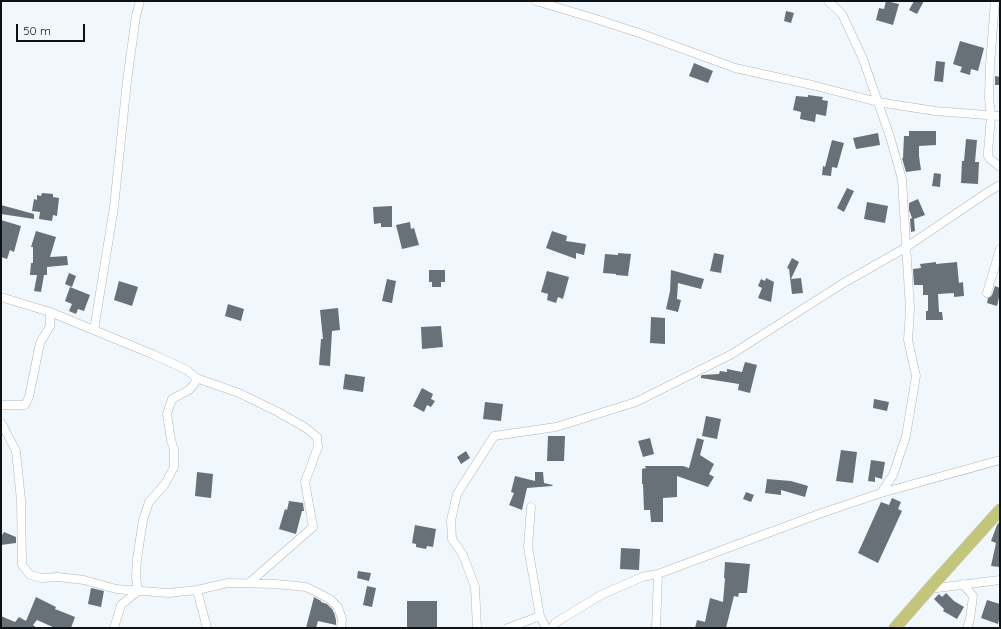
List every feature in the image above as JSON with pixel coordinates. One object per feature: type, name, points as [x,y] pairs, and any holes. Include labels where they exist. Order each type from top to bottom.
[{"type":"main road","points":[[895,628],[1000,510]]},
{"type":"street","points":[[94,330],[114,207],[127,81],[136,16],[140,1]]},
{"type":"street","points":[[536,1],[642,34],[735,68],[812,85],[878,102],[935,111],[1000,116]]},
{"type":"street","points":[[828,1],[842,14],[863,59],[890,137],[902,179],[905,248],[910,309],[908,340],[916,376],[906,436],[893,475],[881,493]]},
{"type":"street","points":[[995,1],[989,87],[990,116],[988,156],[1000,167]]},
{"type":"street","points":[[477,628],[475,587],[463,555],[452,539],[451,520],[457,494],[494,436],[556,426],[636,402],[732,354],[842,284],[905,248],[1000,185]]},
{"type":"street","points":[[987,293],[1000,250]]},
{"type":"street","points":[[1,297],[50,312],[152,354],[187,370],[196,378],[239,393],[278,412],[306,428],[317,437],[318,447],[305,482],[314,527],[249,583]]},
{"type":"street","points":[[1,405],[25,405],[29,397],[40,343],[50,326],[50,312]]},
{"type":"street","points":[[138,591],[136,577],[143,520],[150,502],[165,484],[174,467],[174,450],[167,414],[172,399],[189,390],[195,383],[196,378]]},
{"type":"street","points":[[1,422],[16,451],[21,500],[22,565],[30,575],[42,578],[58,577],[84,580],[116,589],[168,593],[197,590],[228,583],[276,584],[306,587],[330,599],[338,607],[342,619],[341,628]]},
{"type":"street","points":[[552,628],[555,623],[601,595],[642,577],[658,574],[819,514],[881,493],[1000,460]]},
{"type":"street","points":[[531,507],[528,547],[540,616],[546,628]]},
{"type":"street","points":[[656,628],[658,574]]},
{"type":"street","points":[[929,589],[1000,580]]},
{"type":"street","points":[[963,584],[973,596],[968,628]]},
{"type":"street","points":[[197,590],[207,628]]},
{"type":"street","points":[[114,628],[121,605],[138,591]]},
{"type":"street","points":[[508,628],[540,616]]},
{"type":"building","points":[[886,1],[899,4],[893,25],[876,20],[879,8],[884,9]]},
{"type":"building","points":[[914,1],[924,1],[917,14],[909,10]]},
{"type":"building","points":[[786,11],[794,13],[791,23],[784,21]]},
{"type":"building","points":[[960,41],[984,48],[978,71],[971,69],[970,75],[960,72],[962,67],[953,64]]},
{"type":"building","points":[[936,61],[945,62],[943,82],[934,81]]},
{"type":"building","points":[[694,63],[713,71],[708,83],[689,76]]},
{"type":"building","points":[[995,76],[1000,77],[1000,85],[995,85]]},
{"type":"building","points":[[808,95],[823,97],[822,100],[828,101],[826,116],[816,114],[815,122],[800,119],[801,112],[793,110],[796,96],[808,97]]},
{"type":"building","points":[[909,131],[936,131],[936,145],[919,146],[921,170],[906,172],[902,158],[904,136],[909,136]]},
{"type":"building","points":[[878,133],[880,145],[856,149],[853,138]]},
{"type":"building","points":[[966,139],[977,140],[975,162],[979,162],[978,184],[961,183],[962,161],[964,161]]},
{"type":"building","points":[[832,140],[844,143],[837,168],[832,167],[831,176],[822,175],[823,166],[825,167]]},
{"type":"building","points":[[934,173],[941,174],[940,187],[932,186]]},
{"type":"building","points":[[847,188],[854,191],[844,212],[837,208]]},
{"type":"building","points":[[42,193],[53,194],[53,197],[59,198],[57,216],[53,215],[52,221],[39,219],[40,212],[32,211],[34,199],[37,200],[37,195],[41,196]]},
{"type":"building","points":[[918,199],[925,215],[914,219],[915,231],[911,232],[910,219],[912,218],[909,210],[909,203]]},
{"type":"building","points":[[867,202],[888,206],[885,223],[864,219]]},
{"type":"building","points":[[1,205],[34,214],[34,219],[1,214]]},
{"type":"building","points":[[392,206],[392,227],[381,227],[381,223],[374,224],[373,207]]},
{"type":"building","points":[[1,220],[21,226],[14,252],[10,250],[7,259],[1,257]]},
{"type":"building","points":[[410,222],[411,229],[414,228],[419,245],[402,249],[396,225]]},
{"type":"building","points":[[36,231],[56,237],[50,257],[67,256],[68,265],[47,267],[47,275],[44,275],[41,292],[34,291],[37,275],[30,275],[31,263],[33,263],[33,247],[31,247]]},
{"type":"building","points":[[552,231],[567,236],[566,241],[586,244],[584,255],[576,253],[576,259],[546,248]]},
{"type":"building","points":[[618,253],[631,254],[628,276],[603,273],[605,254],[618,255]]},
{"type":"building","points":[[714,253],[724,255],[721,273],[710,271]]},
{"type":"building","points":[[792,258],[799,262],[791,279],[801,278],[803,293],[792,294],[789,269],[787,268]]},
{"type":"building","points":[[936,262],[936,264],[957,262],[959,283],[963,282],[964,296],[954,297],[954,293],[938,294],[939,312],[942,312],[943,320],[926,320],[926,311],[928,311],[928,295],[923,295],[923,285],[914,285],[913,269],[921,268],[920,264]]},
{"type":"building","points":[[429,270],[445,270],[445,282],[441,282],[441,287],[432,287],[432,282],[429,282]]},
{"type":"building","points":[[671,270],[704,279],[701,289],[678,283],[677,299],[681,300],[678,312],[666,309],[670,291]]},
{"type":"building","points":[[547,271],[569,277],[563,299],[558,297],[556,303],[547,300],[548,294],[541,292]]},
{"type":"building","points":[[69,273],[76,276],[72,287],[65,284]]},
{"type":"building","points":[[766,278],[774,282],[771,302],[758,298],[762,288],[758,286],[761,279],[765,281]]},
{"type":"building","points":[[387,279],[396,281],[392,303],[382,301]]},
{"type":"building","points":[[119,281],[138,287],[132,306],[114,300]]},
{"type":"building","points":[[995,286],[1000,288],[997,306],[987,303],[988,298],[992,295]]},
{"type":"building","points":[[70,287],[90,295],[84,311],[78,309],[76,314],[69,311],[72,304],[65,301]]},
{"type":"building","points":[[228,304],[244,309],[241,321],[225,316]]},
{"type":"building","points":[[338,308],[340,330],[332,331],[330,366],[319,365],[321,339],[323,339],[320,310]]},
{"type":"building","points":[[651,317],[665,318],[665,344],[650,343]]},
{"type":"building","points":[[441,326],[443,347],[422,349],[421,327]]},
{"type":"building","points":[[745,362],[757,365],[750,393],[738,390],[739,384],[701,378],[702,375],[719,374],[720,371],[727,372],[727,369],[742,372]]},
{"type":"building","points":[[345,374],[365,377],[363,392],[343,389]]},
{"type":"building","points":[[422,388],[433,394],[431,399],[435,401],[431,407],[427,405],[424,412],[413,406]]},
{"type":"building","points":[[874,399],[889,402],[887,411],[873,408]]},
{"type":"building","points":[[485,402],[503,404],[501,421],[483,419]]},
{"type":"building","points":[[706,416],[721,419],[717,439],[702,436]]},
{"type":"building","points":[[548,436],[565,436],[564,461],[547,461]]},
{"type":"building","points":[[650,438],[654,454],[643,457],[638,441]]},
{"type":"building","points":[[697,438],[704,440],[700,455],[714,464],[709,474],[714,477],[708,487],[677,476],[677,497],[663,498],[663,522],[651,522],[650,510],[644,510],[642,469],[646,468],[645,466],[683,466],[689,468]]},
{"type":"building","points":[[841,450],[857,452],[853,483],[836,481]]},
{"type":"building","points":[[466,451],[470,458],[461,464],[457,457]]},
{"type":"building","points":[[871,460],[885,462],[882,479],[875,477],[875,482],[868,481]]},
{"type":"building","points":[[197,472],[213,474],[211,498],[195,496]]},
{"type":"building","points":[[535,472],[543,472],[544,483],[553,485],[527,488],[522,510],[509,505],[514,493],[511,492],[515,476],[535,481]]},
{"type":"building","points":[[767,479],[791,481],[808,486],[805,497],[781,490],[781,495],[765,493]]},
{"type":"building","points":[[746,492],[754,495],[751,502],[743,499]]},
{"type":"building","points":[[892,498],[901,502],[898,509],[902,511],[878,563],[858,553],[881,502],[889,505]]},
{"type":"building","points":[[289,501],[303,503],[304,511],[302,511],[296,534],[279,529]]},
{"type":"building","points":[[1000,521],[1000,567],[991,566],[996,543],[991,541]]},
{"type":"building","points":[[415,525],[436,529],[433,547],[427,546],[426,549],[416,547],[416,544],[412,543]]},
{"type":"building","points":[[4,532],[16,537],[16,543],[1,545],[1,537]]},
{"type":"building","points":[[621,548],[640,549],[639,570],[620,569]]},
{"type":"building","points":[[725,562],[750,564],[747,593],[739,593],[738,597],[734,596],[726,628],[695,628],[697,620],[705,622],[710,598],[723,602]]},
{"type":"building","points":[[358,571],[371,573],[369,581],[357,578]]},
{"type":"building","points":[[367,586],[376,588],[372,607],[363,605]]},
{"type":"building","points":[[91,588],[104,591],[101,607],[88,604]]},
{"type":"building","points":[[946,593],[954,601],[964,607],[957,619],[943,611],[944,609],[934,599],[939,594],[942,597]]},
{"type":"building","points":[[36,597],[56,607],[55,609],[75,617],[71,628],[55,628],[37,620],[33,625],[37,628],[1,628],[1,616],[15,622],[19,617],[26,621]]},
{"type":"building","points":[[314,597],[327,604],[333,610],[336,625],[318,621],[316,628],[306,628]]},
{"type":"building","points":[[987,600],[1000,604],[998,624],[981,618]]},
{"type":"building","points":[[407,601],[437,601],[437,627],[407,627]]}]
